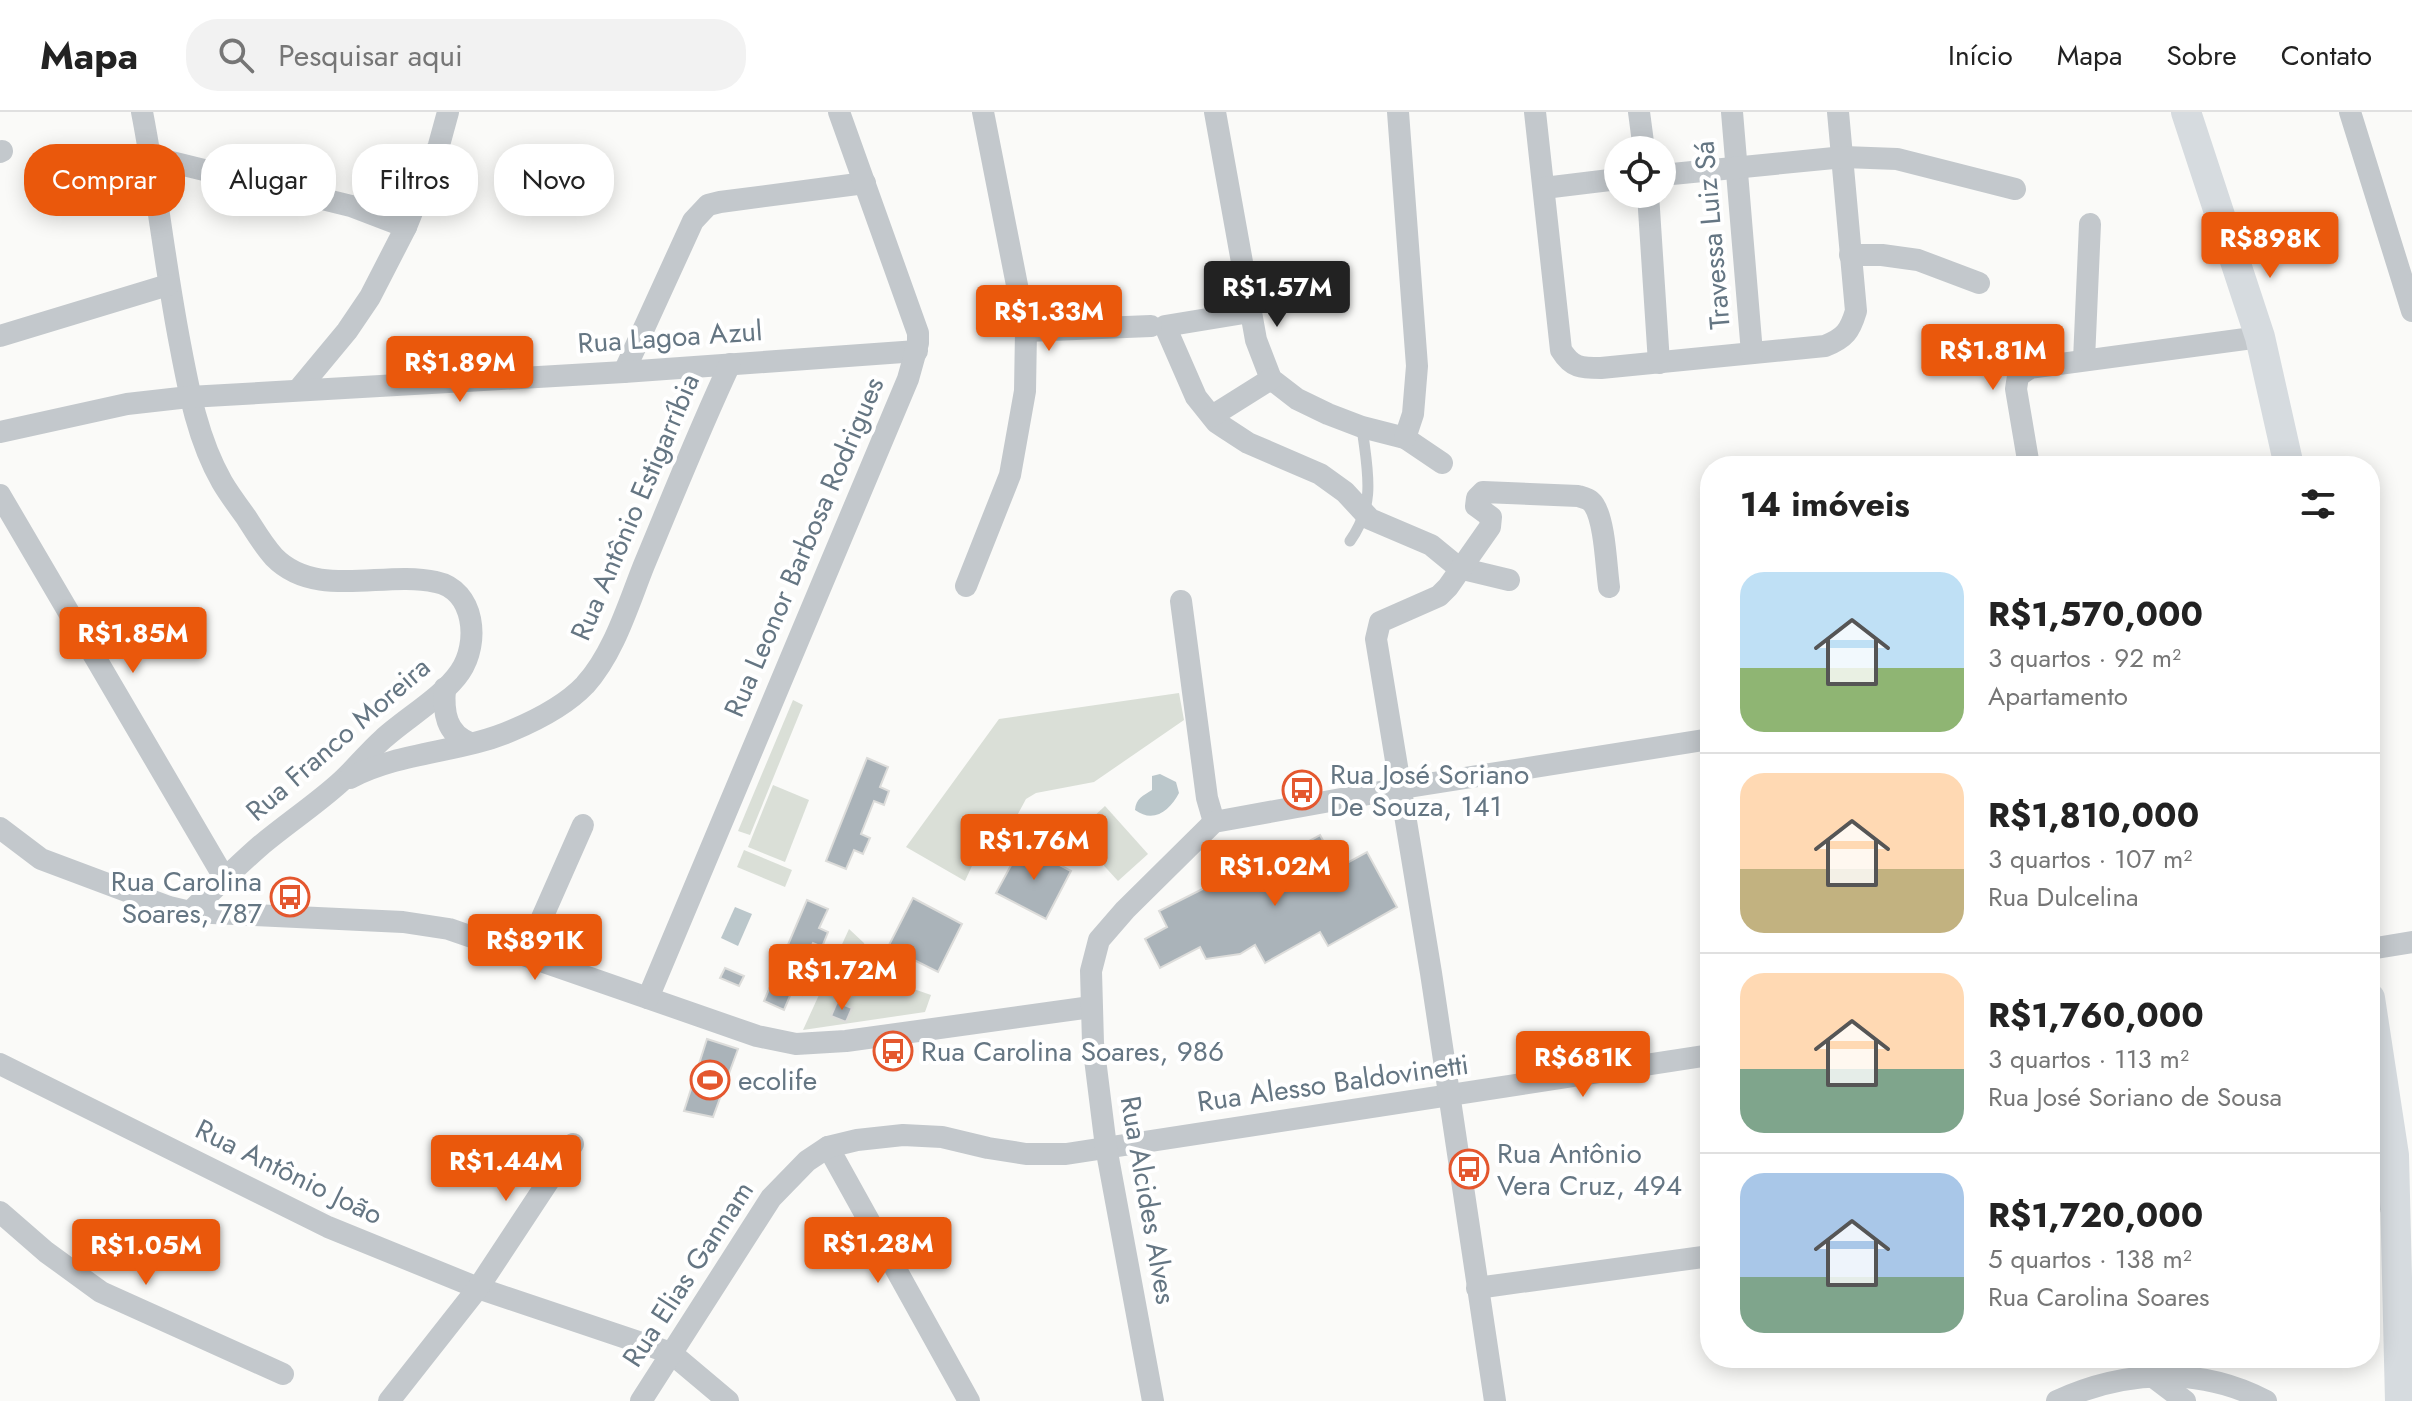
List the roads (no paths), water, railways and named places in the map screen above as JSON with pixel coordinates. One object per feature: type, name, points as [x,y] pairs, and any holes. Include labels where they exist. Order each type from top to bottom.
[{"type":"street","points":[[142,112],[148,144]]},
{"type":"street","points":[[298,390],[362,310],[406,227],[439,145],[448,112]]},
{"type":"street","name":"Rua Leonor Barbosa Rodrigues","points":[[648,998],[908,379],[917,351],[918,333],[839,112]]},
{"type":"street","points":[[966,586],[1010,475],[1025,391],[1026,331],[983,112]]},
{"type":"street","points":[[1215,112],[1250,312],[1256,340],[1271,379],[1297,399],[1362,427],[1405,438],[1442,463]]},
{"type":"street","points":[[1398,112],[1417,366],[1414,404],[1405,438]]},
{"type":"street","points":[[1535,112],[1561,350],[1568,362],[1582,368],[1825,346],[1841,340],[1850,330],[1856,311],[1838,112]]},
{"type":"street","points":[[1639,112],[1642,136]]},
{"type":"street","name":"Travessa Luiz Sá","points":[[1732,112],[1752,353]]},
{"type":"street","points":[[2186,112],[2260,337],[2287,456]]},
{"type":"street","points":[[2350,112],[2407,278],[2412,311]]},
{"type":"street","points":[[1676,174],[1844,157],[1897,159],[2015,189]]},
{"type":"street","points":[[185,165],[351,206],[406,227]]},
{"type":"street","points":[[1544,188],[1604,181]]},
{"type":"street","points":[[624,372],[693,221],[708,205],[743,197],[865,183]]},
{"type":"street","points":[[1649,208],[1659,363]]},
{"type":"street","points":[[159,216],[189,397]]},
{"type":"street","points":[[2084,360],[2090,224]]},
{"type":"street","points":[[1850,255],[1918,260],[1979,283]]},
{"type":"street","points":[[0,336],[168,285]]},
{"type":"street","points":[[1026,331],[1158,326],[1250,312]]},
{"type":"street","points":[[1158,326],[1196,397],[1212,416],[1248,443],[1297,462],[1335,483],[1365,514],[1385,527],[1431,545],[1459,568],[1509,580]]},
{"type":"street","points":[[2027,456],[2016,389],[2018,376],[2030,368],[2260,337]]},
{"type":"street","name":"Rua Lagoa Azul","points":[[0,432],[127,404],[189,397],[624,372],[917,351]]},
{"type":"street","name":"Rua Antônio Estigarríbia","points":[[339,785],[388,763],[513,730],[559,707],[586,684],[620,624],[730,364]]},
{"type":"street","points":[[1212,416],[1271,379]]},
{"type":"street","name":"Rua Franco Moreira","points":[[189,397],[199,430],[222,481],[261,539],[285,567],[313,579],[433,581],[443,584],[461,596],[469,614],[470,646],[460,672],[445,688],[368,752],[339,785],[261,846],[190,912]]},
{"type":"street","points":[[1495,1401],[1402,788],[1376,639],[1380,622],[1439,596],[1448,587],[1492,521],[1489,513],[1476,506],[1480,493],[1578,496],[1588,499],[1595,507],[1609,587]]},
{"type":"street","points":[[0,495],[225,879]]},
{"type":"street","points":[[1181,601],[1207,798],[1214,822],[1402,788],[1700,741]]},
{"type":"street","points":[[445,688],[448,723],[453,733],[470,743]]},
{"type":"street","name":"Rua Alcides Alves","points":[[1153,1401],[1106,1147],[1091,1007],[1091,971],[1099,940],[1214,822]]},
{"type":"street","points":[[526,954],[583,825]]},
{"type":"street","points":[[0,828],[41,859]]},
{"type":"street","points":[[0,847],[190,912],[403,922],[449,929],[757,1036],[796,1044],[846,1041],[1091,1007]]},
{"type":"street","points":[[2380,947],[2412,942]]},
{"type":"street","name":"Rua Alesso Baldovinetti","points":[[1106,1147],[1700,1057]]},
{"type":"street","name":"Rua Antônio João","points":[[0,1064],[328,1227],[478,1288],[671,1353],[728,1401]]},
{"type":"street","points":[[2380,1071],[2392,1159],[2400,1401]]},
{"type":"street","name":"Rua Elias Gannam","points":[[641,1401],[771,1198],[807,1161],[828,1147],[903,1135],[942,1137],[1026,1154],[1066,1154],[1106,1147]]},
{"type":"street","points":[[389,1401],[478,1288],[573,1144]]},
{"type":"street","points":[[828,1147],[969,1401]]},
{"type":"street","points":[[0,1212],[46,1252],[101,1292],[283,1374]]},
{"type":"street","points":[[1477,1288],[1700,1257]]},
{"type":"street","points":[[2152,1376],[2185,1401]]},
{"type":"street","points":[[2057,1401],[2106,1384],[2152,1376],[2202,1377],[2248,1391],[2266,1401]]},
{"type":"lane","points":[[1350,541],[1363,522],[1369,496],[1362,427]]},
{"type":"place","name":"Rua José Soriano De Souza, 141","points":[[1302,790]]},
{"type":"place","name":"Rua Carolina Soares, 787","points":[[290,897]]},
{"type":"place","name":"Rua Carolina Soares, 986","points":[[893,1051]]},
{"type":"place","name":"ecolife","points":[[710,1080]]},
{"type":"place","name":"Rua Antônio Vera Cruz, 494","points":[[1469,1169]]}]
